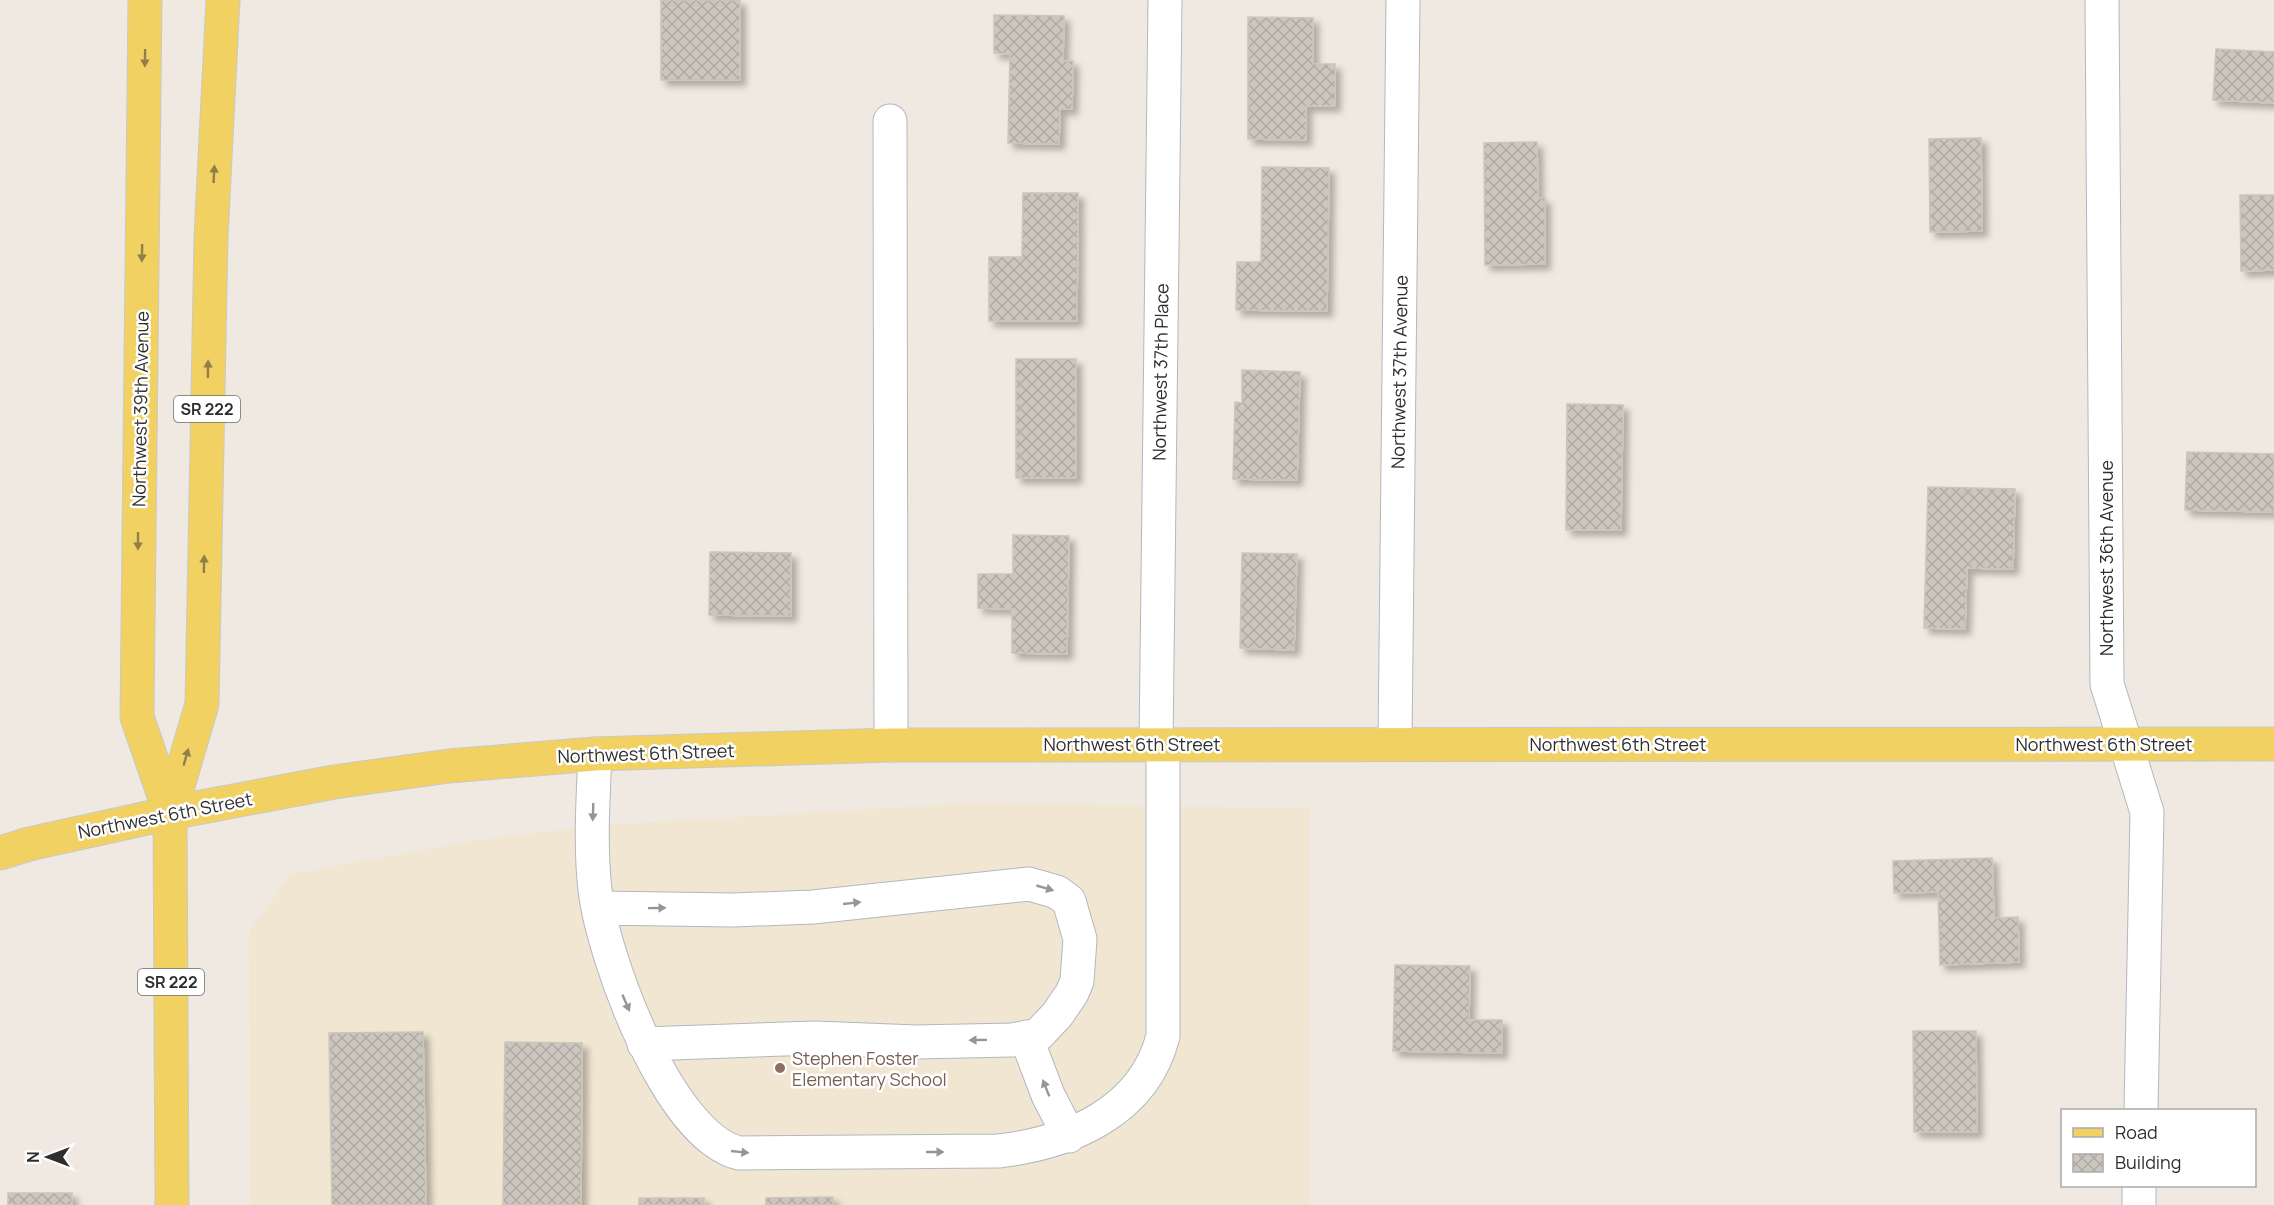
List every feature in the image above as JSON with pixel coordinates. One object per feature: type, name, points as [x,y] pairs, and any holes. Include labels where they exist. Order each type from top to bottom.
[{"type":"main road","name":"Northwest 39th Avenue","points":[[145,0],[137,717],[170,813]]},
{"type":"main road","name":"Northwest 39th Avenue","points":[[172,1205],[170,813],[202,704],[211,237],[223,0]]},
{"type":"main road","name":"Northwest 6th Street","points":[[0,853],[29,844],[170,813],[334,782],[449,765],[595,754],[891,745],[2274,744]]},
{"type":"street","name":"Northwest 37th Place","points":[[595,754],[591,852],[599,908],[623,997],[644,1044],[693,1121],[725,1150],[739,1153],[998,1151],[1030,1148],[1069,1136],[1097,1122],[1129,1095],[1152,1066],[1163,1036],[1160,744],[1165,0]]},
{"type":"street","name":"Northwest 37th Avenue","points":[[1395,744],[1403,0]]},
{"type":"street","name":"Northwest 36th Avenue","points":[[2102,0],[2107,684],[2147,812],[2141,1109]]},
{"type":"street","points":[[890,121],[891,745]]},
{"type":"street","points":[[599,908],[733,910],[813,907],[1029,884],[1057,892],[1069,901],[1080,939],[1077,981],[1072,993],[1058,1015],[1038,1035],[916,1042],[815,1038],[644,1044]]},
{"type":"street","points":[[1026,1037],[1048,1095],[1069,1136]]},
{"type":"street","points":[[2139,1187],[2139,1205]]},
{"type":"shaded area","name":"Stephen Foster Elementary School","points":[[972,803],[1309,808],[1310,1205],[250,1205],[249,931],[291,874],[484,839],[604,825]]},
{"type":"building","points":[[661,0],[740,0],[740,80],[661,80]]},
{"type":"building","points":[[994,15],[1064,16],[1063,61],[1073,61],[1072,109],[1060,109],[1059,144],[1008,143],[1010,54],[994,53]]},
{"type":"building","points":[[1248,17],[1313,18],[1313,64],[1335,64],[1335,106],[1306,106],[1306,140],[1248,139]]},
{"type":"building","points":[[2216,49],[2274,52],[2274,103],[2213,100]]},
{"type":"building","points":[[1981,138],[1982,231],[1930,232],[1929,139]]},
{"type":"building","points":[[1537,142],[1538,198],[1545,198],[1545,264],[1485,265],[1484,143]]},
{"type":"building","points":[[1262,167],[1329,168],[1327,311],[1236,310],[1237,262],[1261,262]]},
{"type":"building","points":[[1023,193],[1078,193],[1077,321],[989,321],[989,257],[1022,257]]},
{"type":"building","points":[[2240,195],[2274,195],[2274,270],[2241,271]]},
{"type":"building","points":[[1016,359],[1076,359],[1076,478],[1016,478]]},
{"type":"building","points":[[1242,370],[1300,372],[1297,480],[1233,479],[1235,402],[1242,403]]},
{"type":"building","points":[[1567,404],[1623,405],[1621,530],[1566,530]]},
{"type":"building","points":[[2187,452],[2274,454],[2274,512],[2185,510]]},
{"type":"building","points":[[1928,487],[2015,489],[2013,569],[1967,568],[1965,629],[1924,628]]},
{"type":"building","points":[[1013,535],[1069,536],[1067,654],[1012,653],[1012,609],[978,608],[978,574],[1013,574]]},
{"type":"building","points":[[710,552],[791,553],[791,616],[709,615]]},
{"type":"building","points":[[1242,553],[1297,554],[1294,650],[1240,648]]},
{"type":"building","points":[[1992,858],[1994,918],[2018,917],[2019,962],[1940,965],[1938,892],[1894,893],[1893,861]]},
{"type":"building","points":[[1395,965],[1470,966],[1469,1020],[1502,1020],[1502,1053],[1393,1051]]},
{"type":"building","points":[[1913,1031],[1976,1031],[1977,1132],[1914,1132]]},
{"type":"building","points":[[423,1032],[426,1205],[332,1205],[329,1033]]},
{"type":"building","points":[[505,1042],[582,1043],[581,1205],[503,1205]]},
{"type":"building","points":[[8,1193],[72,1193],[72,1205],[8,1205]]},
{"type":"building","points":[[833,1197],[833,1205],[766,1205],[766,1198]]},
{"type":"building","points":[[639,1198],[704,1198],[704,1205],[639,1205]]},
{"type":"place","name":"Stephen Foster Elementary School","points":[[780,1068]]}]
